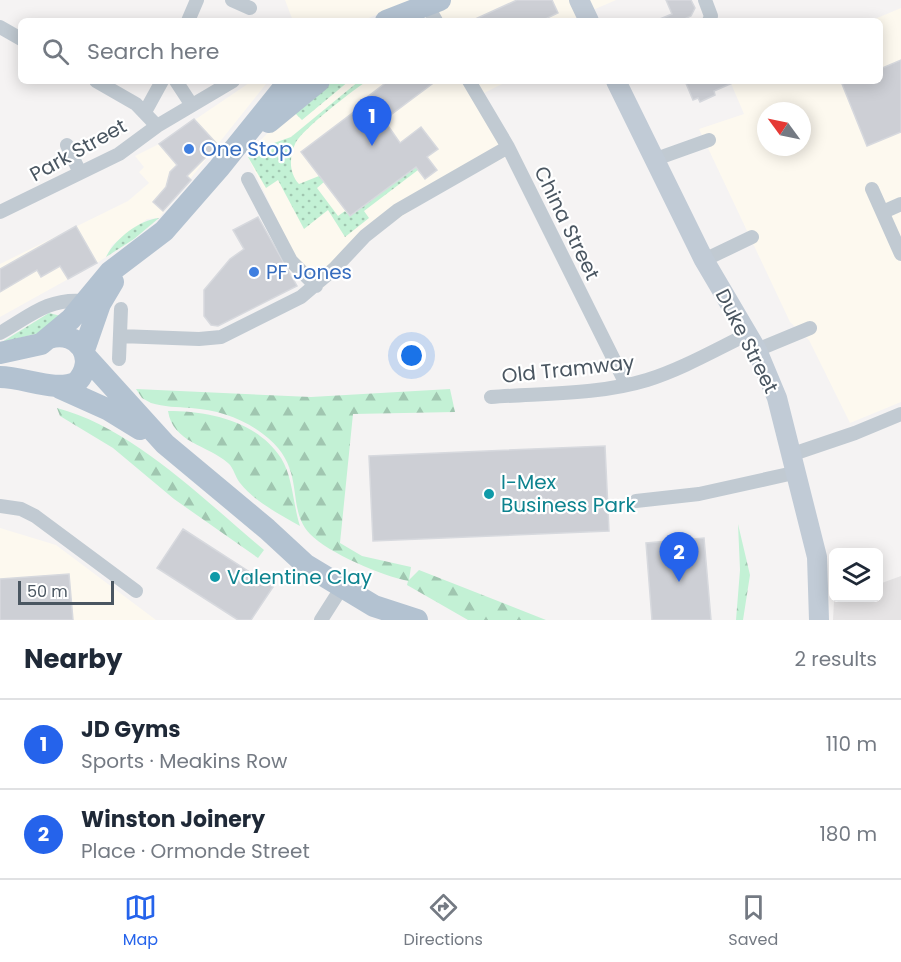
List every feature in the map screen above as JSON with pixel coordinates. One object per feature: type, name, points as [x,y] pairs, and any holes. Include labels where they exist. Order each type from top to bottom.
[{"type":"main road","points":[[398,18],[423,12]]},
{"type":"main road","points":[[52,385],[35,367],[34,358],[45,341],[71,319],[83,301],[107,274],[164,231],[219,168],[300,84]]},
{"type":"main road","points":[[52,385],[77,382],[83,375],[86,354],[100,304],[129,258]]},
{"type":"main road","points":[[0,353],[66,336],[79,342],[86,354],[165,444]]},
{"type":"main road","points":[[0,377],[52,385],[109,410],[165,444],[267,529],[306,565],[374,606],[417,620]]},
{"type":"main road","points":[[267,529],[383,593],[417,620]]},
{"type":"street","points":[[189,18],[197,0]]},
{"type":"street","points":[[232,0],[250,8]]},
{"type":"street","points":[[579,0],[588,18]]},
{"type":"street","points":[[705,0],[710,18]]},
{"type":"street","points":[[0,27],[18,37]]},
{"type":"street","points":[[101,84],[136,104],[157,126]]},
{"type":"street","points":[[145,112],[160,84]]},
{"type":"street","points":[[178,84],[191,104]]},
{"type":"street","name":"Park Street","points":[[0,212],[119,154],[191,104],[228,84]]},
{"type":"street","name":"China Street","points":[[472,84],[508,147],[626,384]]},
{"type":"street","name":"Duke Street","points":[[617,84],[704,260],[752,342],[777,398],[817,557],[819,620]]},
{"type":"street","points":[[653,160],[709,140]]},
{"type":"street","points":[[67,145],[80,173]]},
{"type":"street","points":[[120,336],[199,339],[221,337],[301,297],[316,286],[365,236],[398,210],[508,147]]},
{"type":"street","points":[[248,179],[291,261],[316,286]]},
{"type":"street","points":[[872,189],[901,254]]},
{"type":"street","points":[[883,212],[901,204]]},
{"type":"street","points":[[704,260],[752,237]]},
{"type":"street","points":[[0,333],[53,302],[64,299],[83,301]]},
{"type":"street","points":[[118,359],[121,309]]},
{"type":"street","name":"Old Tramway","points":[[491,397],[588,390],[626,384],[671,371],[752,342],[810,328]]},
{"type":"street","points":[[636,501],[699,494],[795,463],[855,433],[901,414]]},
{"type":"street","points":[[0,506],[21,509],[35,516],[136,591]]},
{"type":"street","points":[[321,620],[342,587]]},
{"type":"shaded area","points":[[285,0],[410,0],[369,18],[292,18]]},
{"type":"shaded area","points":[[414,0],[616,0],[593,10],[597,18],[417,18]]},
{"type":"shaded area","points":[[901,8],[901,402],[850,423],[809,340],[790,322],[699,129],[744,114],[731,84],[883,84],[883,18],[877,18]]},
{"type":"shaded area","points":[[248,84],[266,84],[159,218],[147,219],[112,245],[106,257],[97,263],[0,317],[0,264],[128,201],[149,183],[139,172],[144,167],[135,156],[159,144]]},
{"type":"shaded area","points":[[328,84],[502,84],[480,95],[515,152],[441,191],[372,236],[322,289],[294,256],[247,155],[277,123]]},
{"type":"shaded area","points":[[0,528],[56,545],[156,620],[0,620]]},
{"type":"shaded area","points":[[901,576],[901,620],[833,620],[834,602],[883,602],[883,583]]},
{"type":"green space","points":[[330,84],[345,84],[302,120],[293,111]]},
{"type":"green space","points":[[355,84],[363,84],[316,121],[299,138],[295,144],[291,165],[296,180],[299,184],[319,176],[324,182],[317,188],[338,216],[345,211],[350,216],[416,167],[418,170],[364,211],[369,218],[345,237],[328,210],[304,229],[278,180],[266,188],[248,157],[257,149],[291,137]]},
{"type":"green space","points":[[159,218],[134,239],[106,257],[115,244],[136,226]]},
{"type":"green space","points":[[49,313],[65,317],[44,332],[2,342]]},
{"type":"green space","points":[[136,389],[311,397],[450,389],[455,412],[353,414],[340,543],[362,556],[411,567],[409,580],[419,570],[546,620],[468,620],[407,585],[408,581],[371,569],[329,549],[310,534],[302,523],[286,460],[277,447],[263,434],[247,423],[220,413],[151,403],[142,398]]},
{"type":"green space","points":[[57,408],[85,418],[140,449],[192,488],[264,550],[258,558],[174,499],[113,448],[60,416]]},
{"type":"green space","points":[[168,411],[200,413],[231,421],[246,427],[271,445],[281,458],[288,474],[300,526],[268,507],[246,490],[228,463],[184,437],[171,422]]},
{"type":"green space","points":[[738,524],[750,575],[743,620],[736,620],[740,570]]},
{"type":"building","points":[[517,0],[552,0],[558,13],[547,18],[478,18]]},
{"type":"building","points":[[666,0],[691,0],[695,8],[691,16],[687,18],[662,18],[672,14]]},
{"type":"building","points":[[901,60],[901,132],[867,146],[842,84],[883,84],[883,68]]},
{"type":"building","points":[[384,84],[432,84],[384,120],[400,143],[421,127],[438,149],[427,157],[437,170],[425,179],[416,167],[350,216],[301,152],[363,105],[361,102]]},
{"type":"building","points":[[686,84],[730,84],[714,91],[715,95],[700,102],[698,98],[693,100]]},
{"type":"building","name":"One Stop","points":[[194,119],[218,145],[187,176],[191,180],[163,211],[153,202],[166,187],[170,172],[177,165],[159,144]]},
{"type":"building","name":"PF Jones","points":[[258,217],[297,286],[218,326],[211,325],[204,316],[204,290],[230,259],[244,249],[233,230]]},
{"type":"building","points":[[76,226],[97,263],[68,279],[60,266],[41,277],[37,270],[0,292],[0,269]]},
{"type":"building","name":"I-Mex Business Park","points":[[605,446],[609,531],[373,541],[369,456]]},
{"type":"building","name":"Valentine Clay","points":[[183,529],[273,587],[251,620],[238,620],[157,568]]},
{"type":"building","points":[[704,538],[711,620],[652,620],[646,543]]},
{"type":"building","points":[[69,574],[73,620],[0,620],[0,579]]},
{"type":"place","name":"JD Gyms","points":[[372,146]]},
{"type":"place","name":"One Stop","points":[[189,149]]},
{"type":"place","name":"PF Jones","points":[[254,272]]},
{"type":"place","name":"I-Mex Business Park","points":[[489,494]]},
{"type":"place","name":"Valentine Clay","points":[[215,577]]},
{"type":"place","name":"Winston Joinery","points":[[679,582]]}]
